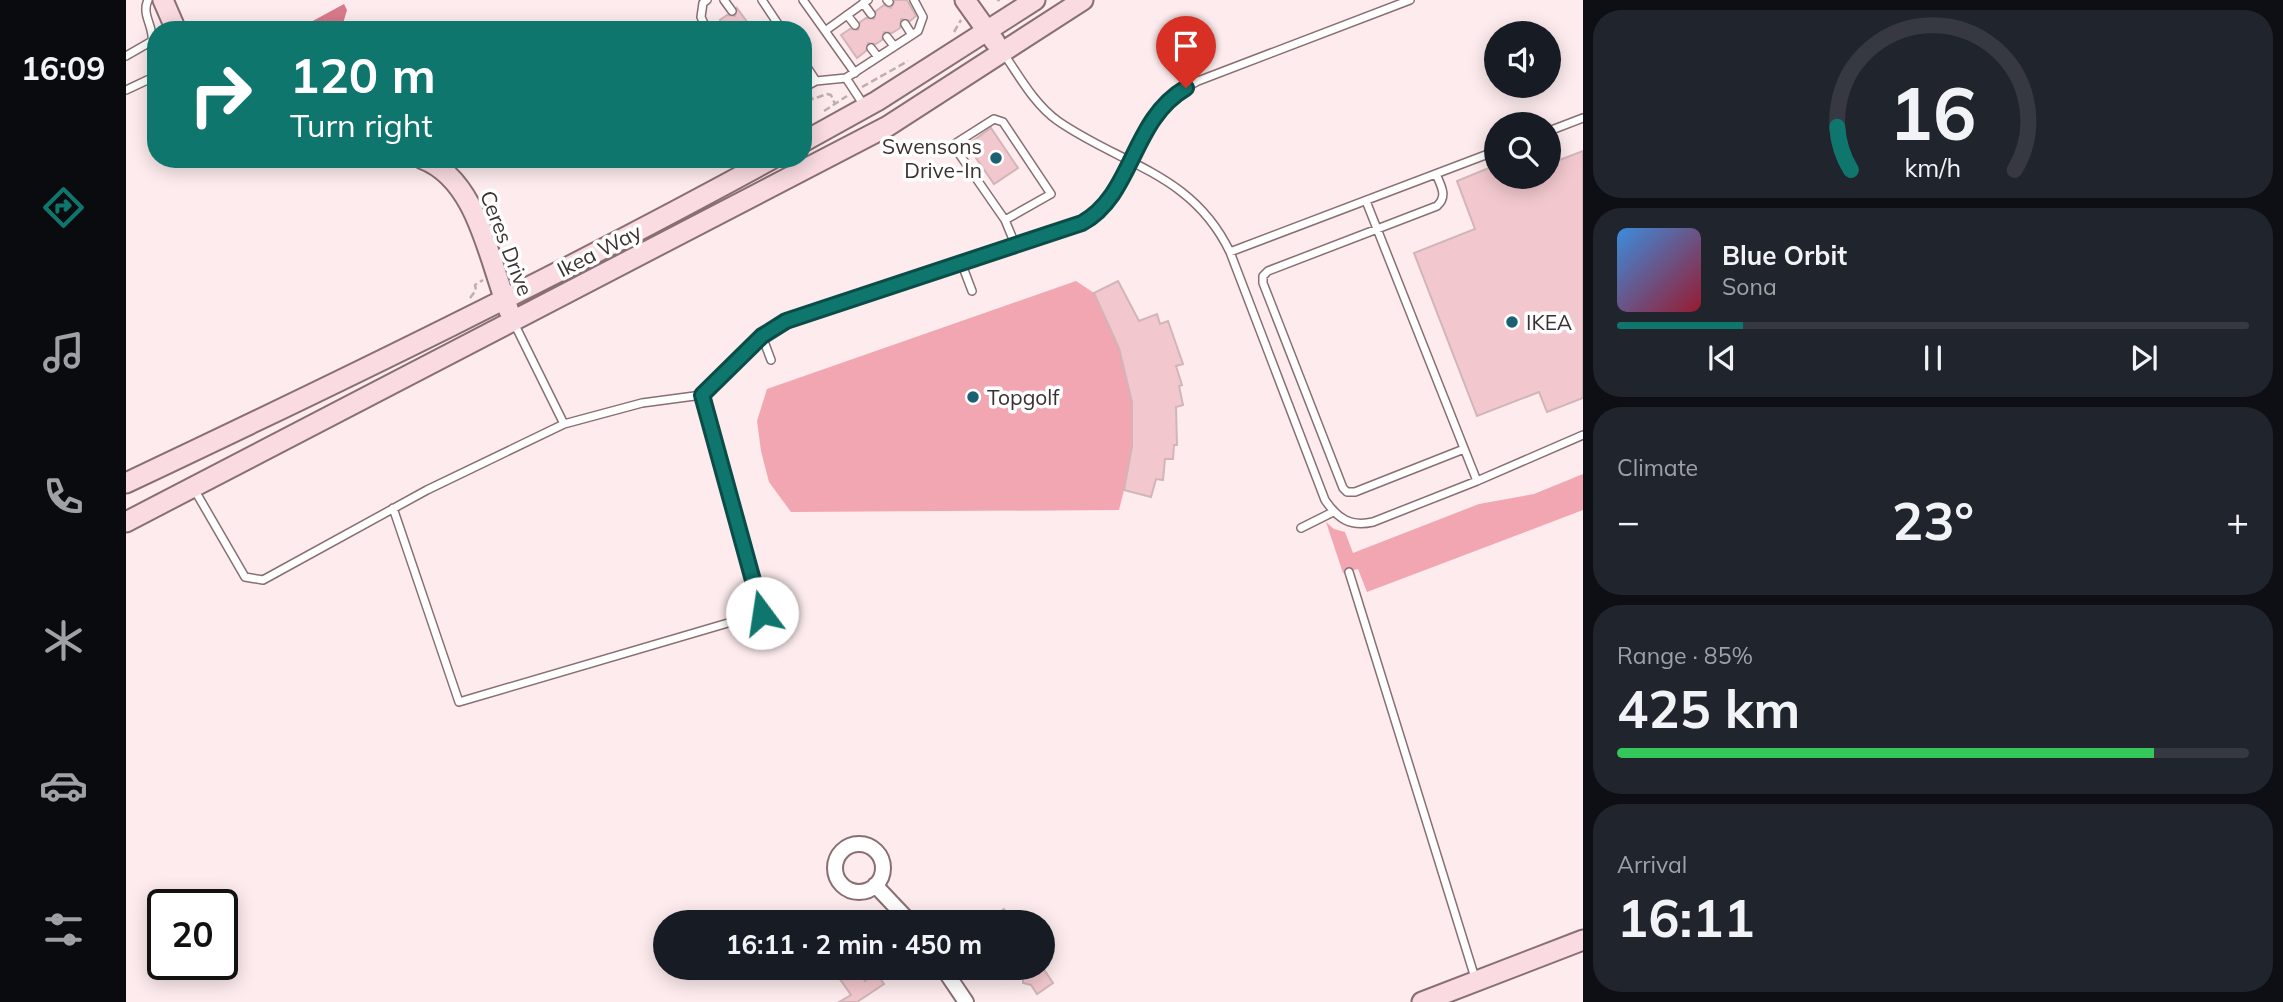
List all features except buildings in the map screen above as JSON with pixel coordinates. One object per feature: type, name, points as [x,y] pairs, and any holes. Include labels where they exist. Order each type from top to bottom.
[{"type":"main road","points":[[163,0],[172,21]]},
{"type":"main road","points":[[812,135],[860,99],[988,32],[1035,0]]},
{"type":"main road","name":"Ikea Way","points":[[812,165],[888,126],[1083,0]]},
{"type":"main road","points":[[970,6],[1003,53]]},
{"type":"main road","name":"Ceres Drive","points":[[440,168],[449,173],[467,197],[512,320]]},
{"type":"main road","name":"Ikea Way","points":[[126,483],[504,300],[755,168]]},
{"type":"main road","name":"Ikea Way","points":[[126,522],[807,168]]},
{"type":"main road","points":[[1422,1002],[1583,940]]},
{"type":"street","points":[[875,885],[901,910]]},
{"type":"street","points":[[951,980],[966,1002]]},
{"type":"lane","points":[[148,0],[145,12],[148,21]]},
{"type":"lane","points":[[703,21],[703,3],[706,0]]},
{"type":"lane","points":[[724,0],[732,11]]},
{"type":"lane","points":[[762,0],[776,21]]},
{"type":"lane","points":[[803,0],[855,73]]},
{"type":"lane","points":[[812,84],[846,78],[918,31],[923,17],[914,0]]},
{"type":"lane","points":[[193,486],[245,578],[263,580],[393,508],[564,424],[642,403],[702,395],[762,336],[786,321],[1082,223],[1095,216],[1113,195],[1153,117],[1173,95],[1198,81],[1410,0]]},
{"type":"lane","points":[[825,31],[865,2],[871,14]]},
{"type":"lane","points":[[847,15],[855,26]]},
{"type":"lane","points":[[905,24],[912,35]]},
{"type":"lane","points":[[887,37],[894,47]]},
{"type":"lane","points":[[126,56],[147,46]]},
{"type":"lane","points":[[871,48],[878,57]]},
{"type":"lane","points":[[1003,53],[1031,92],[1055,119],[1130,159],[1173,186],[1210,216],[1230,252],[1325,500],[1333,512],[1345,521],[1359,525],[1373,522],[1583,435]]},
{"type":"lane","points":[[812,74],[817,81]]},
{"type":"lane","points":[[846,78],[860,99]]},
{"type":"lane","points":[[126,90],[147,80]]},
{"type":"lane","points":[[1561,126],[1583,118]]},
{"type":"lane","points":[[1006,220],[1051,194],[1003,122],[994,119],[953,145],[1006,220],[1015,244]]},
{"type":"lane","points":[[1230,252],[1484,156]]},
{"type":"lane","points":[[1436,174],[1444,193],[1443,201],[1437,206],[1268,271],[1263,283],[1343,488],[1347,492],[1355,492],[1464,449]]},
{"type":"lane","points":[[1366,201],[1477,481]]},
{"type":"lane","points":[[961,262],[972,291]]},
{"type":"lane","points":[[512,320],[564,424]]},
{"type":"lane","points":[[762,336],[771,360]]},
{"type":"lane","points":[[393,508],[459,702],[762,613],[702,395]]},
{"type":"lane","points":[[1301,528],[1333,512]]},
{"type":"lane","points":[[1349,572],[1476,982]]},
{"type":"path","points":[[950,38],[970,6]]},
{"type":"path","points":[[814,118],[835,104],[860,99],[912,60]]},
{"type":"path","points":[[812,98],[831,95],[835,104]]},
{"type":"path","points":[[468,301],[476,290],[475,285],[496,274],[510,267],[523,271],[531,268]]},
{"type":"shaded area","points":[[344,4],[347,10],[344,21],[313,21]]},
{"type":"shaded area","name":"Topgolf","points":[[1076,281],[1094,293],[1118,281],[1139,321],[1157,314],[1160,324],[1168,321],[1183,364],[1176,367],[1182,385],[1179,387],[1183,405],[1176,407],[1177,445],[1174,446],[1173,459],[1165,460],[1163,480],[1156,479],[1151,497],[1124,490],[1119,510],[791,512],[769,482],[757,421],[767,389]]},
{"type":"shaded area","points":[[1583,474],[1583,510],[1367,592],[1358,569],[1343,573],[1326,522],[1334,529],[1345,532],[1353,553],[1479,504],[1534,494]]},
{"type":"place","name":"Swensons Drive-In","points":[[996,158]]},
{"type":"place","name":"IKEA","points":[[1512,322]]},
{"type":"place","name":"Topgolf","points":[[973,397]]},
{"type":"route","points":[[762,613],[702,395],[762,336],[786,321],[1082,223],[1095,216],[1113,195],[1153,117],[1173,95],[1186,88]]}]
